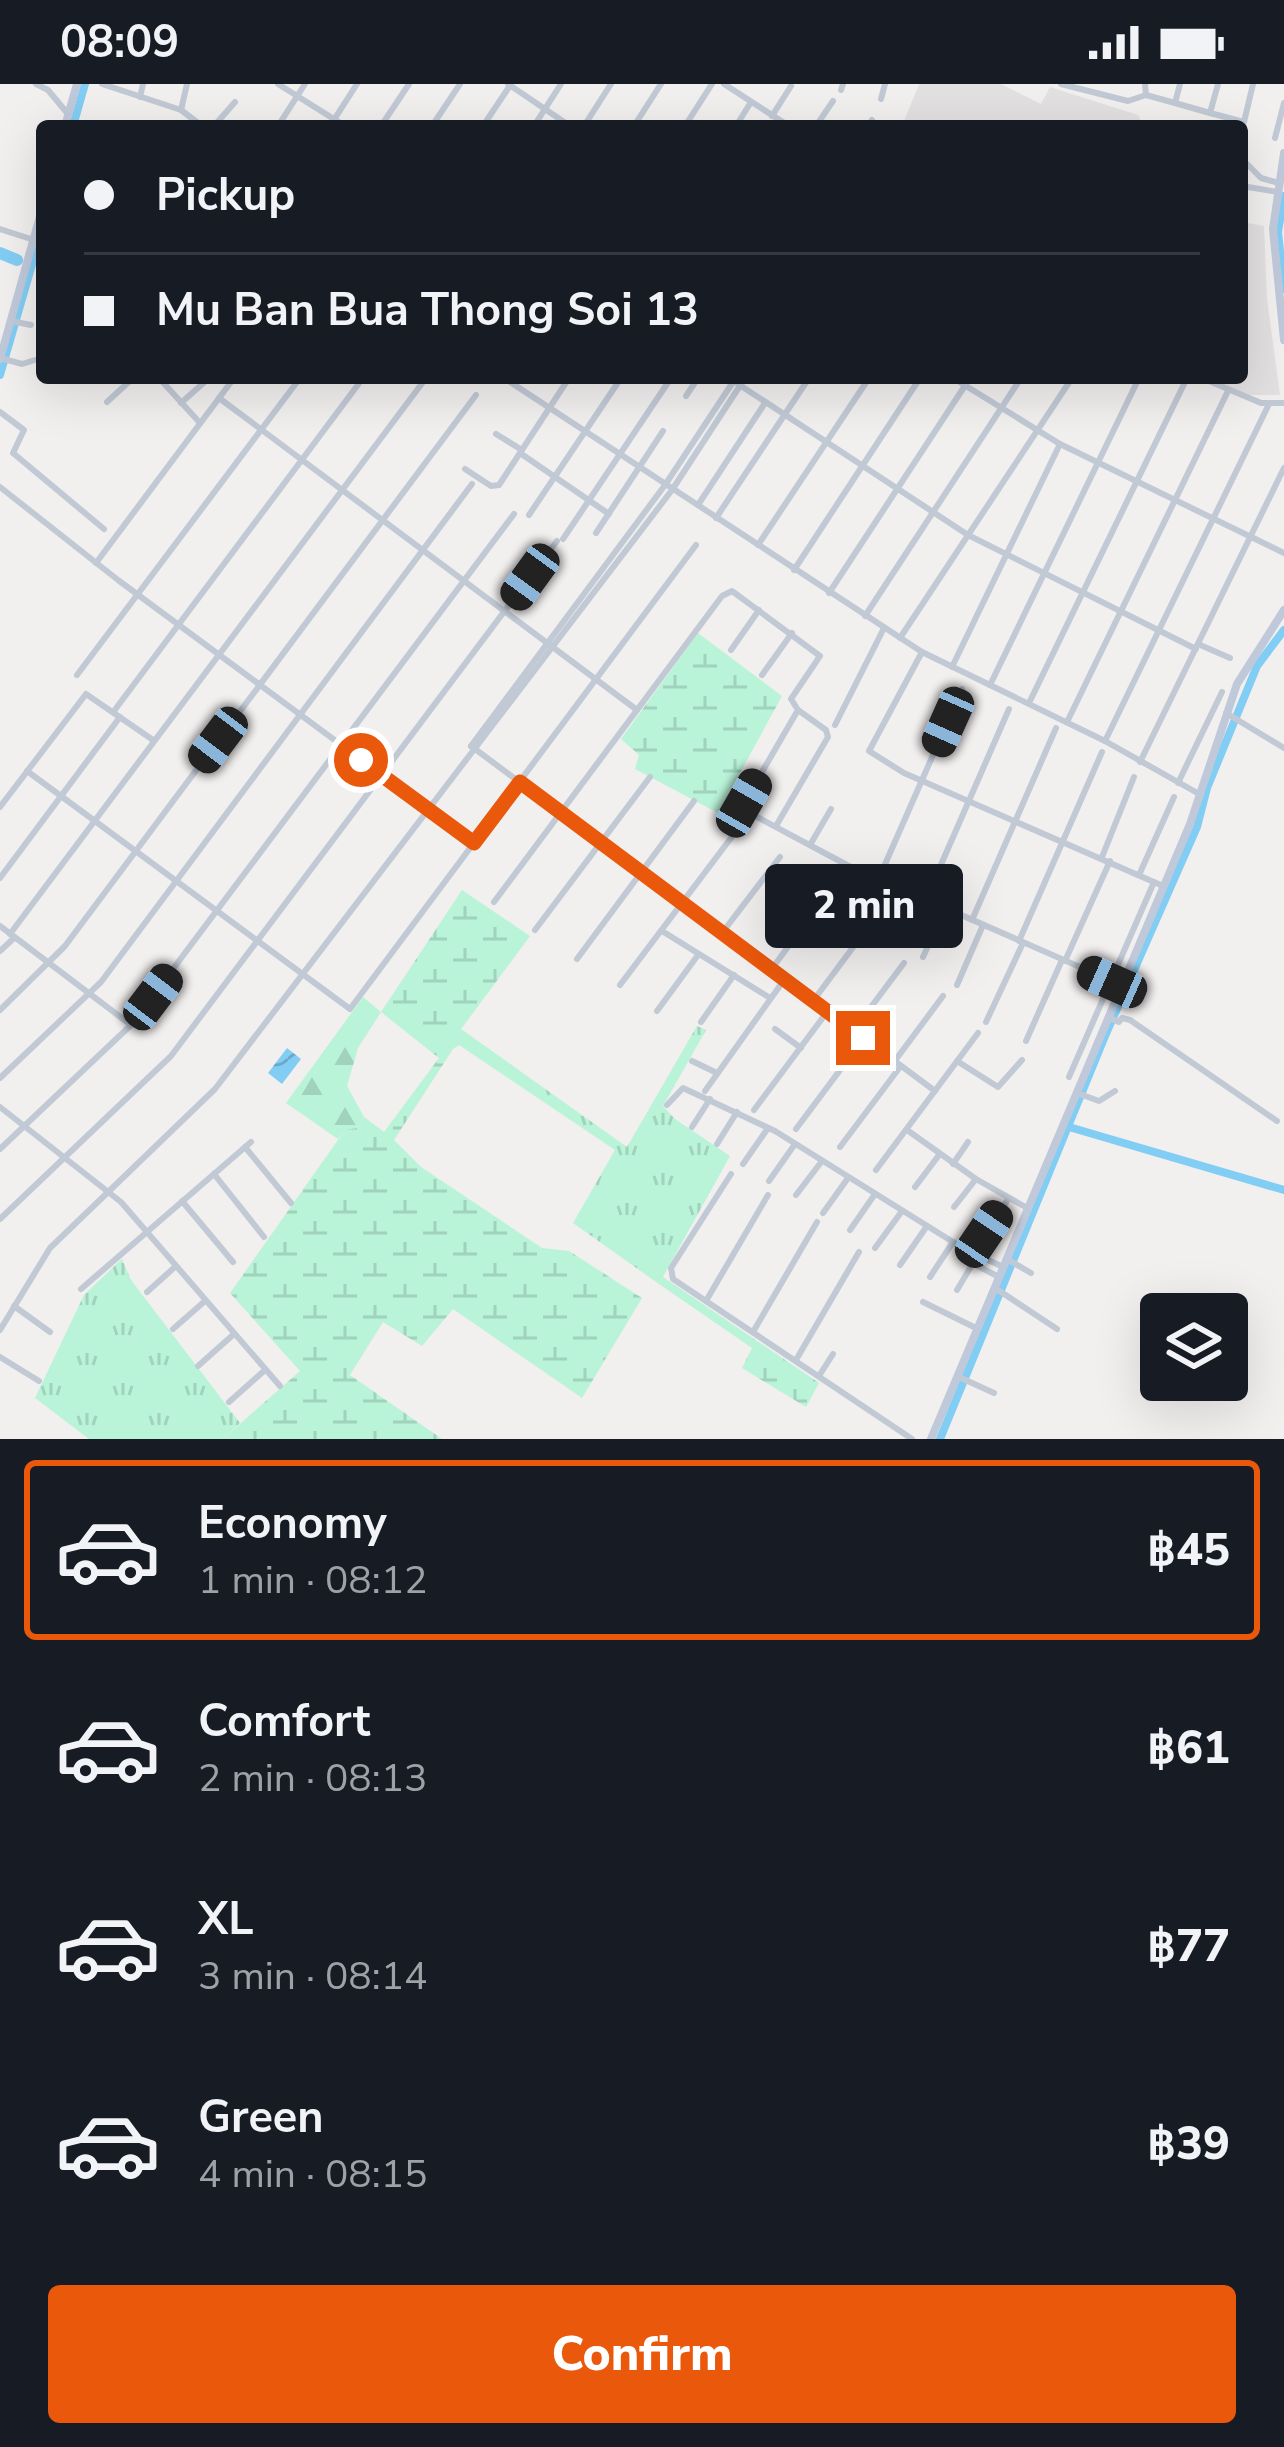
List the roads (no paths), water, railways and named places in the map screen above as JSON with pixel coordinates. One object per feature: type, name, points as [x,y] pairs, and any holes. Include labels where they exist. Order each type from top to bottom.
[{"type":"street","points":[[36,84],[48,90],[68,114]]},
{"type":"street","points":[[66,120],[76,84]]},
{"type":"street","points":[[102,84],[181,110],[194,120]]},
{"type":"street","points":[[140,97],[143,84]]},
{"type":"street","points":[[181,110],[187,84]]},
{"type":"street","points":[[278,84],[328,120]]},
{"type":"street","points":[[282,120],[305,84]]},
{"type":"street","points":[[334,120],[357,84]]},
{"type":"street","points":[[385,120],[409,84]]},
{"type":"street","points":[[436,120],[460,84]]},
{"type":"street","points":[[487,120],[510,84],[561,120]]},
{"type":"street","points":[[538,120],[561,84]]},
{"type":"street","points":[[588,120],[611,84]]},
{"type":"street","points":[[638,120],[661,84]]},
{"type":"street","points":[[689,120],[712,84]]},
{"type":"street","points":[[724,84],[778,120]]},
{"type":"street","points":[[736,92],[742,84]]},
{"type":"street","points":[[881,99],[885,84]]},
{"type":"street","points":[[1105,95],[1108,84]]},
{"type":"street","points":[[1145,84],[1146,95]]},
{"type":"street","points":[[1174,103],[1180,84]]},
{"type":"street","points":[[1210,113],[1218,84]]},
{"type":"street","points":[[1244,120],[1253,84]]},
{"type":"street","points":[[1066,85],[1128,101],[1146,95],[1236,120]]},
{"type":"street","points":[[772,116],[791,86]]},
{"type":"street","points":[[820,120],[833,101]]},
{"type":"street","points":[[219,120],[235,102]]},
{"type":"street","points":[[740,120],[752,102]]},
{"type":"street","points":[[1275,138],[1284,103]]},
{"type":"street","points":[[1284,153],[1273,229],[1284,340]]},
{"type":"street","points":[[1248,165],[1278,187]]},
{"type":"street","points":[[1248,186],[1278,187]]},
{"type":"street","points":[[0,229],[34,240]]},
{"type":"street","points":[[35,360],[1,359],[36,232]]},
{"type":"street","points":[[13,322],[28,325]]},
{"type":"street","points":[[107,402],[126,384]]},
{"type":"street","points":[[164,384],[200,423]]},
{"type":"street","points":[[181,403],[202,384]]},
{"type":"street","points":[[96,562],[230,384]]},
{"type":"street","points":[[77,675],[294,384]]},
{"type":"street","points":[[0,878],[179,623],[358,384]]},
{"type":"street","points":[[0,951],[422,384]]},
{"type":"street","points":[[521,384],[550,408],[922,652],[1105,741],[1201,795]]},
{"type":"street","points":[[464,469],[497,488],[565,384]]},
{"type":"street","points":[[529,515],[617,384]]},
{"type":"street","points":[[0,1219],[171,1056],[560,540],[666,384]]},
{"type":"street","points":[[686,396],[694,384]]},
{"type":"street","points":[[0,1330],[45,1254],[215,1089],[669,487],[734,384]]},
{"type":"street","points":[[742,384],[968,535],[1157,631],[1230,658]]},
{"type":"street","points":[[716,518],[805,384]]},
{"type":"street","points":[[758,545],[865,384]]},
{"type":"street","points":[[794,570],[916,384]]},
{"type":"street","points":[[829,592],[966,384]]},
{"type":"street","points":[[969,384],[1000,409],[1060,444],[1284,553]]},
{"type":"street","points":[[865,616],[1017,384]]},
{"type":"street","points":[[900,638],[1068,384]]},
{"type":"street","points":[[991,685],[1135,384]]},
{"type":"street","points":[[1029,704],[1184,384]]},
{"type":"street","points":[[1214,384],[1269,404],[1284,403]]},
{"type":"street","points":[[1067,722],[1228,391]]},
{"type":"street","points":[[0,1010],[50,964],[476,394]]},
{"type":"street","points":[[219,398],[637,710]]},
{"type":"street","points":[[697,506],[765,403]]},
{"type":"street","points":[[1105,741],[1269,404]]},
{"type":"street","points":[[1,412],[24,430],[13,453],[104,529]]},
{"type":"street","points":[[596,533],[664,431]]},
{"type":"street","points":[[496,434],[609,514]]},
{"type":"street","points":[[952,667],[1060,444]]},
{"type":"street","points":[[1140,762],[1284,468]]},
{"type":"street","points":[[0,1078],[91,993],[472,484]]},
{"type":"street","points":[[0,487],[474,843]]},
{"type":"street","points":[[0,1149],[131,1025],[514,514]]},
{"type":"street","points":[[27,771],[350,1009],[696,545]]},
{"type":"street","points":[[494,902],[725,592],[732,591],[820,656],[790,701],[826,730],[828,737],[776,826]]},
{"type":"street","points":[[731,650],[759,610]]},
{"type":"street","points":[[1069,1077],[1201,795],[1246,667],[1284,610]]},
{"type":"street","points":[[835,725],[884,628]]},
{"type":"street","points":[[762,675],[792,633]]},
{"type":"street","points":[[922,652],[869,751],[922,780],[1158,884]]},
{"type":"street","points":[[879,878],[962,689]]},
{"type":"street","points":[[1178,783],[1222,692]]},
{"type":"street","points":[[0,807],[84,695],[92,694],[154,740]]},
{"type":"street","points":[[798,710],[744,803],[746,811],[847,865],[1116,984]]},
{"type":"street","points":[[926,899],[1009,710]]},
{"type":"street","points":[[1228,714],[1284,748]]},
{"type":"street","points":[[972,920],[1056,728]]},
{"type":"street","points":[[474,748],[935,1091]]},
{"type":"street","points":[[986,1022],[1102,752]]},
{"type":"street","points":[[535,930],[650,776]]},
{"type":"street","points":[[1026,1041],[1106,859],[1134,777]]},
{"type":"street","points":[[1139,875],[1174,797]]},
{"type":"street","points":[[577,959],[694,801]]},
{"type":"street","points":[[810,845],[831,809]]},
{"type":"street","points":[[620,986],[740,826]]},
{"type":"street","points":[[722,933],[780,857]]},
{"type":"street","points":[[771,970],[847,865]]},
{"type":"street","points":[[812,1001],[898,887]]},
{"type":"street","points":[[923,957],[945,908]]},
{"type":"street","points":[[957,986],[983,925]]},
{"type":"street","points":[[0,926],[131,1025]]},
{"type":"street","points":[[662,931],[770,998]]},
{"type":"street","points":[[657,1011],[698,955]]},
{"type":"street","points":[[854,1030],[904,963]]},
{"type":"street","points":[[701,1022],[734,975]]},
{"type":"street","points":[[692,1127],[717,1073],[784,980]]},
{"type":"street","points":[[932,1439],[1112,1019],[1116,984]]},
{"type":"street","points":[[841,1147],[943,996]]},
{"type":"street","points":[[754,1110],[827,1012]]},
{"type":"street","points":[[1112,1019],[1125,1018],[1141,1027],[1277,1121]]},
{"type":"street","points":[[775,1029],[801,1048]]},
{"type":"street","points":[[876,1170],[978,1033]]},
{"type":"street","points":[[796,1129],[863,1038]]},
{"type":"street","points":[[692,1060],[717,1073]]},
{"type":"street","points":[[957,1061],[998,1088],[1022,1060]]},
{"type":"street","points":[[667,1105],[681,1088],[707,1095],[795,1144],[976,1258],[1031,1273]]},
{"type":"street","points":[[1078,1095],[1105,1099],[1115,1090]]},
{"type":"street","points":[[0,1107],[109,1192],[280,1386]]},
{"type":"street","points":[[717,1144],[737,1112]]},
{"type":"street","points":[[742,1164],[767,1128]]},
{"type":"street","points":[[907,1130],[1030,1210]]},
{"type":"street","points":[[953,1164],[968,1142]]},
{"type":"street","points":[[82,1289],[248,1144],[291,1203]]},
{"type":"street","points":[[769,1181],[795,1144]]},
{"type":"street","points":[[915,1187],[939,1155]]},
{"type":"street","points":[[796,1195],[821,1161]]},
{"type":"street","points":[[214,1174],[264,1238]]},
{"type":"street","points":[[731,1174],[670,1273],[673,1279],[912,1439]]},
{"type":"street","points":[[823,1213],[848,1178]]},
{"type":"street","points":[[954,1207],[976,1179]]},
{"type":"street","points":[[850,1230],[875,1194]]},
{"type":"street","points":[[706,1301],[768,1195]]},
{"type":"street","points":[[984,1234],[1009,1198]]},
{"type":"street","points":[[182,1201],[233,1262]]},
{"type":"street","points":[[874,1248],[902,1210]]},
{"type":"street","points":[[753,1332],[817,1222]]},
{"type":"street","points":[[900,1265],[927,1226]]},
{"type":"street","points":[[930,1277],[953,1243]]},
{"type":"street","points":[[796,1360],[859,1252]]},
{"type":"street","points":[[957,1291],[976,1258]]},
{"type":"street","points":[[147,1292],[176,1266]]},
{"type":"street","points":[[996,1288],[1057,1329]]},
{"type":"street","points":[[173,1329],[206,1301]]},
{"type":"street","points":[[923,1302],[978,1329]]},
{"type":"street","points":[[14,1306],[50,1332]]},
{"type":"street","points":[[198,1366],[234,1334]]},
{"type":"street","points":[[819,1376],[832,1354]]},
{"type":"street","points":[[0,1357],[39,1382]]},
{"type":"street","points":[[229,1402],[265,1370]]},
{"type":"street","points":[[961,1378],[994,1393]]},
{"type":"water","points":[[287,1048],[301,1059],[282,1084],[268,1073]]},
{"type":"waterway","points":[[75,120],[85,84]]},
{"type":"waterway","points":[[1284,196],[1278,232],[1284,289]]},
{"type":"waterway","points":[[0,375],[36,251]]},
{"type":"waterway","points":[[0,253],[17,260]]},
{"type":"waterway","points":[[940,1439],[1105,1036],[1197,827],[1207,788],[1257,666],[1284,630]]},
{"type":"waterway","points":[[1069,1127],[1284,1190]]}]
